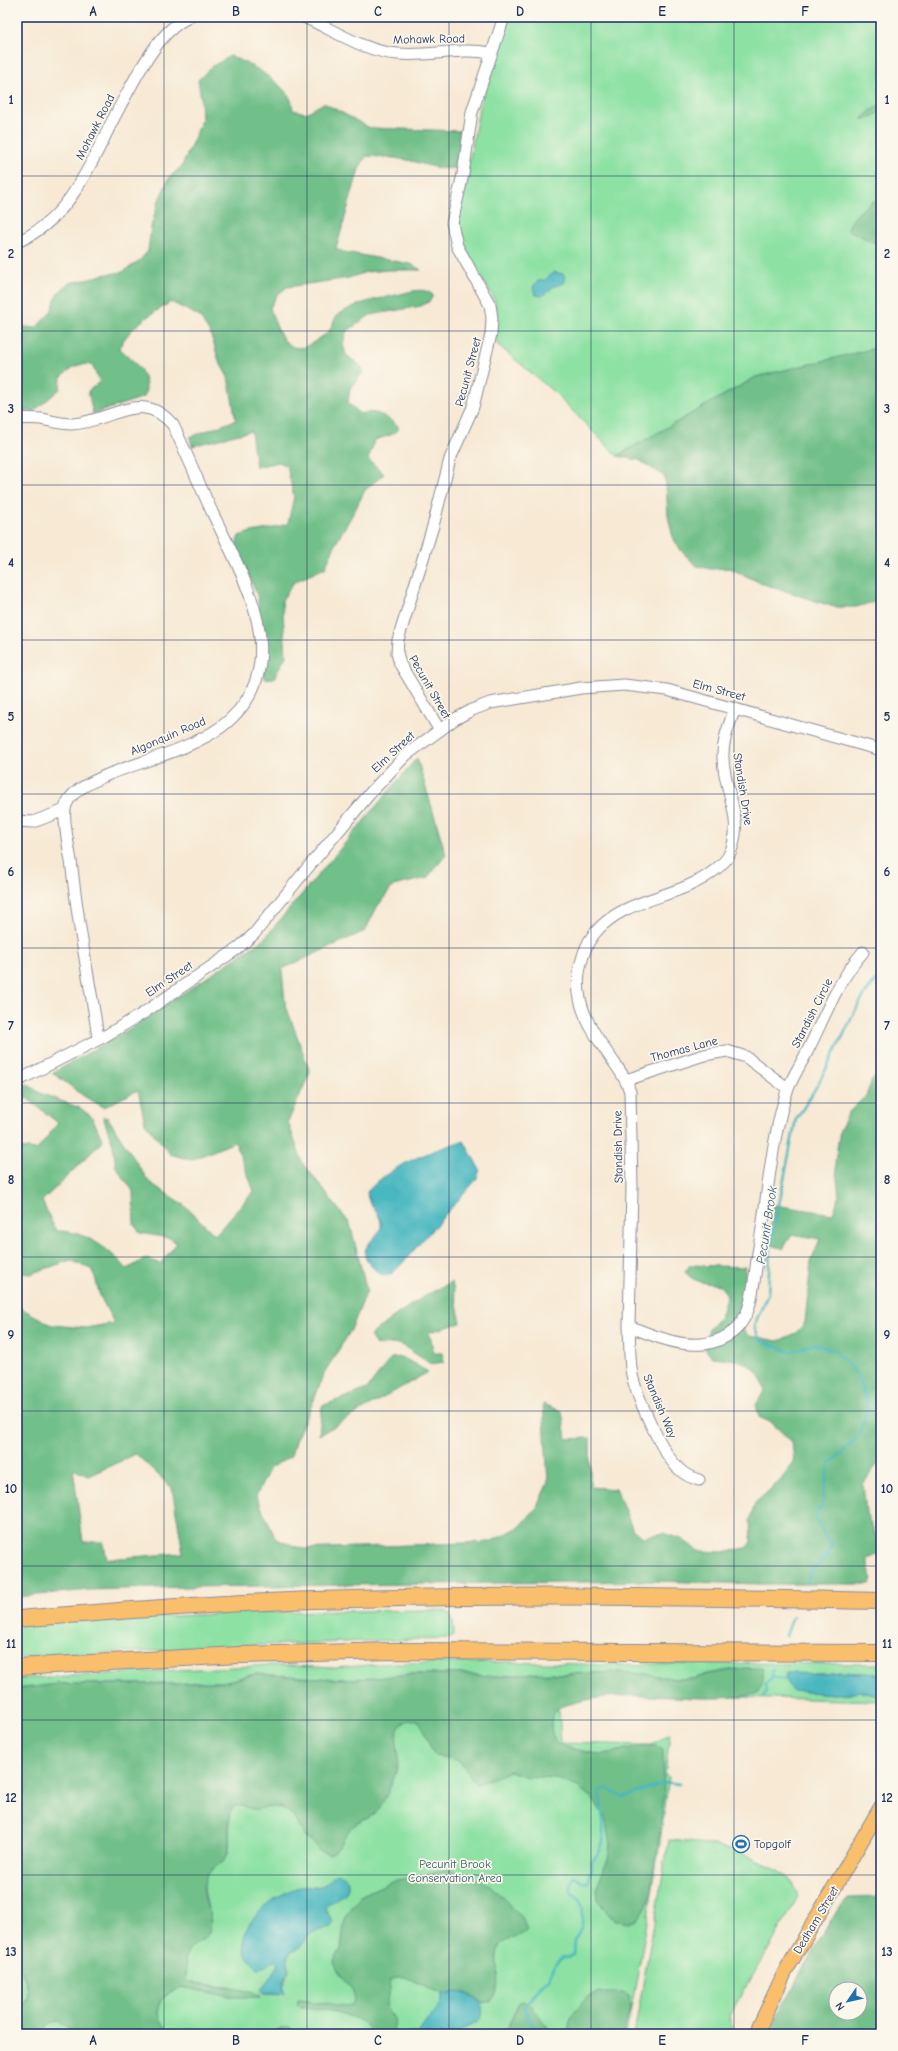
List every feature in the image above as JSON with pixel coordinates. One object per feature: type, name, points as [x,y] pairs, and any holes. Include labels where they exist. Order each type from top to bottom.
[{"type":"highway","points":[[17,1618],[151,1608],[323,1600],[480,1598],[881,1601]]},
{"type":"highway","points":[[17,1667],[209,1656],[393,1650],[881,1653]]},
{"type":"main road","name":"Dedham Street","points":[[756,2034],[787,1970],[881,1807]]},
{"type":"street","name":"Mohawk Road","points":[[17,242],[50,221],[68,202],[75,192],[146,59],[169,32],[189,17]]},
{"type":"street","name":"Mohawk Road","points":[[304,17],[354,41],[387,53],[424,55],[479,51],[490,53]]},
{"type":"street","name":"Pecunit Street","points":[[439,729],[400,664],[397,653],[398,640],[433,526],[450,459],[473,406],[492,334],[490,305],[457,246],[452,223],[464,167],[472,112],[490,53],[504,17]]},
{"type":"street","name":"Algonquin Road","points":[[17,418],[41,419],[71,424],[100,419],[138,406],[150,407],[165,415],[173,425],[245,582],[256,611],[260,642],[260,661],[256,684],[244,704],[222,726],[185,746],[93,781],[74,794],[65,810]]},
{"type":"street","name":"Elm Street","points":[[17,1081],[98,1039],[147,1010],[245,943],[372,791],[406,755],[439,729],[468,712],[490,703],[607,685],[636,685],[667,690],[735,708],[881,750]]},
{"type":"street","name":"Standish Drive","points":[[629,1326],[632,1188],[631,1102],[626,1080],[594,1034],[582,1008],[578,984],[581,960],[592,937],[609,918],[632,905],[687,888],[703,879],[728,856],[735,839],[737,825],[722,756],[726,734],[735,708]]},
{"type":"street","points":[[17,821],[34,822],[65,810],[78,917],[98,1039]]},
{"type":"street","name":"Standish Circle","points":[[787,1088],[846,974],[863,952]]},
{"type":"street","name":"Thomas Lane","points":[[626,1080],[704,1055],[727,1051],[751,1059],[787,1088]]},
{"type":"street","points":[[629,1326],[663,1339],[691,1346],[714,1341],[728,1335],[736,1330],[742,1322],[751,1299],[765,1217],[776,1136],[787,1088]]},
{"type":"street","name":"Standish Way","points":[[629,1326],[633,1376],[660,1441],[673,1464],[689,1476],[699,1480]]},
{"type":"green space","points":[[510,17],[881,17],[881,347],[756,377],[617,456],[555,393],[498,345],[496,341],[495,302],[470,258],[459,227],[458,221],[480,104]]},
{"type":"green space","points":[[230,56],[254,67],[279,85],[290,98],[293,110],[306,113],[324,103],[370,128],[461,131],[463,139],[454,168],[447,169],[408,160],[366,156],[359,169],[336,249],[344,252],[411,264],[421,270],[366,272],[349,278],[287,287],[277,295],[270,308],[276,325],[284,340],[297,348],[305,347],[324,335],[329,331],[335,319],[339,315],[355,306],[414,291],[422,290],[433,295],[430,301],[421,306],[370,315],[346,332],[343,344],[346,355],[362,367],[363,372],[350,389],[348,403],[361,414],[371,412],[385,417],[398,426],[398,430],[393,434],[375,440],[368,459],[384,474],[365,490],[337,541],[325,568],[294,582],[282,600],[286,656],[274,678],[264,679],[262,629],[257,595],[236,544],[239,536],[282,526],[288,523],[294,497],[287,466],[279,462],[256,467],[251,431],[192,446],[190,437],[236,420],[228,377],[219,361],[211,335],[199,316],[171,302],[141,322],[123,340],[119,348],[136,364],[144,376],[146,389],[144,397],[93,414],[88,391],[100,382],[92,365],[87,364],[78,365],[68,371],[61,378],[60,389],[34,411],[24,411],[17,392],[17,320],[25,327],[36,328],[51,312],[58,293],[69,283],[90,279],[101,275],[123,272],[139,261],[148,251],[151,227],[159,200],[169,178],[182,166],[202,120],[198,80],[211,67]]},
{"type":"green space","points":[[881,103],[881,112],[863,120],[862,118]]},
{"type":"green space","points":[[881,195],[881,246],[848,230],[853,219]]},
{"type":"green space","points":[[881,347],[881,600],[856,607],[834,607],[761,583],[729,568],[711,569],[697,566],[682,552],[673,538],[668,516],[664,476],[639,460],[617,456],[756,377]]},
{"type":"green space","points":[[417,758],[446,855],[427,878],[393,886],[377,907],[365,931],[282,969],[285,1003],[310,1072],[288,1122],[302,1162],[350,1224],[367,1291],[351,1330],[324,1373],[314,1400],[295,1441],[291,1456],[270,1468],[256,1496],[276,1539],[303,1549],[490,1542],[521,1526],[537,1507],[548,1482],[543,1404],[562,1411],[566,1439],[590,1438],[590,1487],[616,1489],[633,1530],[643,1537],[664,1533],[682,1539],[698,1551],[727,1552],[746,1548],[751,1542],[750,1520],[755,1503],[780,1481],[794,1462],[792,1442],[772,1423],[759,1417],[756,1405],[765,1389],[756,1372],[745,1363],[731,1359],[712,1357],[705,1349],[709,1329],[720,1317],[727,1295],[720,1285],[697,1280],[685,1272],[690,1265],[745,1267],[745,1294],[734,1320],[749,1336],[778,1341],[796,1333],[805,1323],[811,1261],[820,1239],[792,1234],[783,1249],[768,1244],[774,1205],[833,1214],[839,1196],[835,1161],[840,1130],[849,1112],[866,1096],[872,1080],[881,1071],[881,1459],[863,1484],[866,1513],[878,1540],[881,1540],[881,1553],[868,1559],[868,1567],[873,1579],[870,1584],[762,1584],[653,1581],[187,1587],[89,1590],[17,1597],[17,1306],[52,1325],[86,1328],[114,1323],[100,1296],[93,1270],[70,1260],[31,1274],[17,1272],[17,1148],[37,1150],[58,1123],[27,1098],[17,1103],[17,1090],[27,1084],[40,1093],[80,1108],[92,1117],[103,1141],[42,1201],[56,1231],[77,1234],[96,1242],[112,1254],[127,1269],[147,1258],[160,1264],[177,1243],[169,1238],[140,1233],[134,1224],[133,1191],[116,1167],[113,1145],[103,1117],[108,1118],[149,1182],[184,1205],[215,1235],[254,1191],[235,1142],[191,1160],[170,1154],[145,1123],[138,1090],[104,1107],[85,1097],[53,1073],[131,1028],[263,940]],"holes":[[[136,1454],[172,1488],[183,1553],[107,1559],[103,1542],[83,1542],[73,1469],[88,1476]]]},
{"type":"green space","points":[[452,1282],[461,1323],[429,1332],[434,1353],[442,1353],[444,1362],[431,1364],[400,1344],[376,1345],[370,1336],[379,1328],[419,1299]]},
{"type":"green space","points":[[402,1357],[428,1372],[319,1435],[322,1406],[367,1389],[391,1358]]},
{"type":"green space","points":[[444,1610],[449,1613],[453,1621],[454,1633],[450,1638],[263,1645],[17,1658],[17,1625],[248,1612]]},
{"type":"green space","points":[[508,1662],[613,1665],[694,1663],[881,1664],[881,1674],[839,1672],[825,1674],[786,1673],[794,1691],[834,1694],[866,1692],[881,1696],[881,1701],[735,1697],[755,1694],[761,1685],[762,1669],[746,1668],[708,1674],[694,1679],[676,1679],[617,1672],[551,1673],[495,1677],[467,1674],[409,1674],[377,1678],[334,1679],[256,1674],[223,1682],[176,1684],[58,1684],[17,1689],[17,1679],[32,1678],[271,1665],[335,1668],[392,1663]]},
{"type":"green space","points":[[746,1668],[762,1668],[762,1682],[756,1694],[711,1698],[619,1696],[596,1698],[563,1706],[557,1709],[553,1714],[551,1729],[554,1739],[561,1745],[567,1747],[590,1753],[601,1754],[642,1746],[658,1746],[663,1749],[664,1797],[652,1890],[644,1912],[637,1920],[630,1923],[618,1921],[609,1916],[598,1899],[597,1886],[608,1859],[610,1845],[605,1818],[593,1799],[578,1787],[555,1778],[524,1776],[510,1771],[478,1784],[457,1760],[435,1756],[421,1724],[418,1720],[409,1720],[402,1724],[398,1730],[397,1768],[389,1790],[381,1805],[374,1814],[352,1827],[347,1832],[334,1853],[330,1855],[319,1851],[314,1843],[305,1837],[292,1815],[281,1807],[253,1809],[238,1806],[233,1808],[231,1811],[229,1816],[228,1852],[224,1860],[207,1875],[205,1879],[204,1892],[210,1917],[210,1930],[205,1937],[188,1951],[185,1959],[186,1980],[188,1982],[250,1991],[259,1994],[260,1997],[236,1997],[181,1987],[162,1999],[160,2003],[160,2017],[169,2034],[70,2034],[65,2025],[56,2022],[48,2025],[44,2034],[17,2034],[17,2006],[27,2001],[28,1991],[24,1977],[17,1965],[17,1689],[58,1684],[176,1684],[223,1682],[256,1674],[334,1679],[377,1678],[409,1674],[467,1674],[495,1677],[534,1673],[564,1674],[617,1672],[646,1674],[676,1679],[693,1679],[708,1674]]},
{"type":"green space","name":"Pecunit Brook Conservation Area","points":[[272,1707],[559,1710],[561,1743],[652,1745],[670,1733],[665,1775],[669,1777],[660,1842],[626,2034],[301,2034],[298,2031],[285,2029],[268,2034],[169,2034],[160,2017],[160,2003],[162,1999],[181,1987],[236,1997],[258,1994],[227,1987],[188,1982],[186,1980],[185,1959],[187,1951],[205,1937],[210,1930],[211,1925],[204,1882],[207,1874],[227,1855],[229,1850],[230,1817],[235,1806],[241,1805],[254,1809],[273,1806],[282,1808]],"holes":[[[292,1890],[297,1950],[291,1951],[287,1958],[290,1970],[280,1994],[264,1993],[260,1990],[268,1983],[278,1964],[274,1960],[264,1967],[258,1968],[247,1957],[254,1920],[275,1898]]]},
{"type":"green space","points":[[669,1840],[715,1845],[750,1856],[772,1867],[792,1881],[799,1895],[730,2014],[732,2029],[729,2034],[634,2034]]},
{"type":"green space","points":[[448,1870],[470,1875],[490,1885],[521,1916],[526,1930],[500,1946],[497,1961],[497,1989],[495,1996],[490,2001],[481,2003],[475,1997],[456,1992],[442,1994],[405,1977],[398,1977],[390,1981],[386,2008],[395,2021],[392,2034],[372,2034],[360,2021],[341,2013],[301,2007],[297,2004],[298,2000],[348,2006],[352,2005],[354,1999],[351,1988],[339,1973],[334,1961],[341,1949],[345,1917],[360,1896],[392,1881]]},
{"type":"green space","points":[[881,1897],[881,2034],[769,2034],[789,1993],[838,1909],[848,1898]]},
{"type":"green space","points":[[17,1965],[27,1986],[28,1996],[27,2001],[17,2006]]},
{"type":"green space","points":[[601,1993],[625,1993],[629,1996],[630,2008],[623,2034],[570,2034],[569,2028],[572,2016],[585,2000],[591,1996]]},
{"type":"green space","points":[[525,2002],[532,2005],[551,2034],[500,2034],[509,2024],[519,2003]]},
{"type":"green space","points":[[57,2022],[65,2025],[70,2034],[44,2034],[48,2025]]},
{"type":"green space","points":[[289,2027],[301,2034],[268,2034],[280,2029]]},
{"type":"water","points":[[554,272],[563,274],[566,278],[564,283],[553,287],[542,296],[536,295],[533,289],[534,285],[538,281],[545,280]]},
{"type":"water","points":[[462,1141],[465,1143],[480,1170],[476,1180],[397,1269],[387,1275],[380,1274],[366,1259],[365,1253],[366,1248],[378,1233],[381,1223],[369,1201],[367,1192],[387,1174],[411,1160]]},
{"type":"water","points":[[839,1672],[881,1674],[881,1696],[866,1692],[834,1694],[794,1691],[787,1684],[785,1676],[786,1673],[825,1674]]},
{"type":"water","points":[[340,1874],[347,1880],[348,1888],[343,1895],[328,1904],[325,1908],[333,1922],[331,1927],[311,1933],[300,1947],[291,1952],[287,1958],[290,1970],[284,1981],[283,1987],[285,1993],[264,1993],[260,1990],[268,1983],[278,1964],[274,1960],[264,1967],[258,1968],[247,1957],[244,1945],[245,1933],[252,1921],[261,1910],[284,1893],[299,1887],[315,1887],[325,1884],[334,1875]]},
{"type":"water","points":[[456,1992],[467,1993],[481,2003],[481,2019],[459,2031],[459,2034],[419,2034],[421,2028],[440,2006],[442,1994]]},
{"type":"waterway","name":"Pecunit Brook","points":[[807,1583],[810,1573],[826,1557],[833,1545],[825,1538],[816,1516],[817,1511],[822,1506],[828,1469],[830,1464],[859,1436],[868,1406],[858,1375],[835,1351],[814,1344],[790,1352],[760,1340],[754,1326],[768,1293],[770,1250],[796,1119],[820,1081],[868,990],[881,975]]},
{"type":"waterway","name":"Pecunit Brook","points":[[786,1636],[793,1616]]},
{"type":"waterway","name":"Pecunit Brook","points":[[763,1697],[766,1691],[765,1684],[771,1679],[773,1670]]},
{"type":"waterway","points":[[772,1676],[785,1680]]},
{"type":"waterway","name":"Pecunit Brook","points":[[536,2034],[525,2007],[539,1986],[549,1978],[556,1963],[563,1957],[569,1958],[574,1955],[575,1940],[582,1926],[583,1908],[580,1900],[571,1891],[571,1882],[574,1877],[583,1882],[588,1882],[592,1870],[592,1861],[599,1853],[603,1842],[603,1819],[599,1792],[603,1789],[609,1789],[623,1798],[664,1783],[679,1785]]},
{"type":"place","name":"Topgolf","points":[[741,1844]]}]
